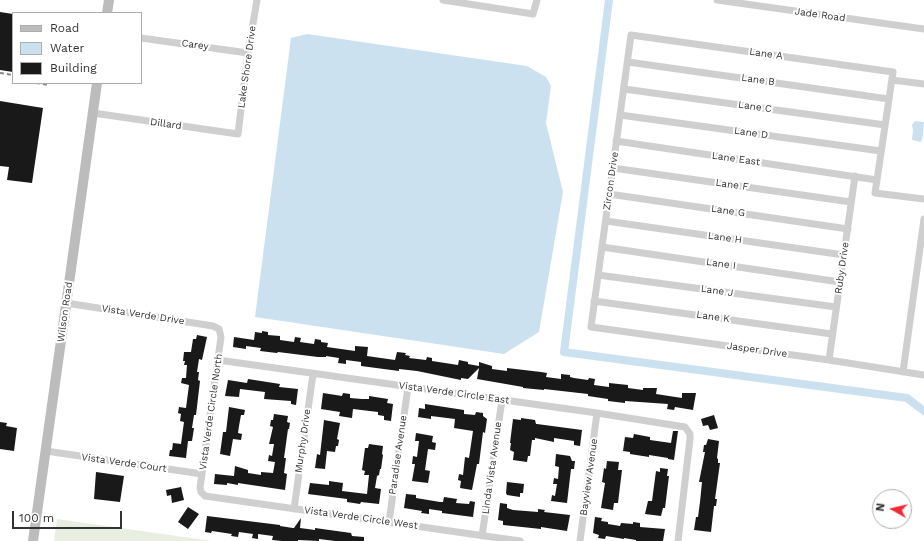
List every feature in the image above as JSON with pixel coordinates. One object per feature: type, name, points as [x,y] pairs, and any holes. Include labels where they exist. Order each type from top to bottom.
[{"type":"main road","points":[[107,12],[109,0]]},
{"type":"main road","name":"Wilson Road","points":[[33,541],[97,84]]},
{"type":"street","name":"Lake Shore Drive","points":[[238,134],[248,53],[257,0]]},
{"type":"street","points":[[443,0],[533,14],[537,0]]},
{"type":"street","name":"Jade Road","points":[[717,0],[924,29]]},
{"type":"street","name":"Zircon Drive","points":[[591,327],[631,35]]},
{"type":"street","name":"Lane A","points":[[631,35],[893,72],[892,80]]},
{"type":"street","name":"Carey","points":[[142,38],[248,53]]},
{"type":"street","name":"Lane B","points":[[628,62],[889,99]]},
{"type":"street","points":[[924,84],[892,80],[875,192],[924,199]]},
{"type":"street","name":"Lane C","points":[[624,89],[885,125]]},
{"type":"street","name":"Dillard","points":[[93,113],[238,134]]},
{"type":"street","name":"Lane D","points":[[620,115],[881,151]]},
{"type":"street","name":"Lane East","points":[[616,141],[877,180]]},
{"type":"street","name":"Lane F","points":[[613,168],[852,202]]},
{"type":"street","name":"Ruby Drive","points":[[829,360],[855,176]]},
{"type":"street","name":"Lane G","points":[[609,194],[848,229]]},
{"type":"street","points":[[903,372],[924,219]]},
{"type":"street","name":"Lane H","points":[[606,220],[844,255]]},
{"type":"street","name":"Lane I","points":[[602,247],[840,282]]},
{"type":"street","name":"Lane J","points":[[598,275],[836,307]]},
{"type":"street","name":"Lane K","points":[[594,301],[832,334]]},
{"type":"street","name":"Vista Verde Drive","points":[[66,303],[213,326],[218,329]]},
{"type":"street","name":"Jasper Drive","points":[[591,327],[829,360],[924,375]]},
{"type":"street","name":"Vista Verde Circle North","points":[[203,494],[200,488],[221,337],[218,329]]},
{"type":"street","name":"Vista Verde Circle East","points":[[218,360],[681,426],[688,430],[690,439],[678,541]]},
{"type":"street","name":"Murphy Drive","points":[[294,509],[313,374]]},
{"type":"street","name":"Paradise Avenue","points":[[389,522],[408,387]]},
{"type":"street","name":"Linda Vista Avenue","points":[[482,536],[502,400]]},
{"type":"street","name":"Bayview Avenue","points":[[580,541],[597,413]]},
{"type":"street","name":"Vista Verde Court","points":[[46,451],[202,474]]},
{"type":"street","name":"Vista Verde Circle West","points":[[203,494],[208,497],[520,541]]},
{"type":"green space","points":[[57,519],[212,541],[54,541]]},
{"type":"water","points":[[307,34],[527,66],[546,77],[551,86],[546,123],[563,192],[539,332],[504,354],[255,317],[291,38]]},
{"type":"water","points":[[915,121],[924,122],[921,142],[912,140],[912,125]]},
{"type":"building","points":[[0,12],[12,14],[12,72],[0,70]]},
{"type":"building","points":[[0,101],[43,108],[32,183],[7,180],[9,167],[0,166]]},
{"type":"building","points":[[262,331],[268,332],[268,335],[280,336],[280,340],[294,342],[295,337],[301,338],[300,342],[314,344],[315,339],[328,343],[327,347],[355,351],[355,346],[368,347],[367,356],[395,360],[397,352],[406,353],[405,355],[410,356],[409,358],[426,360],[427,357],[432,358],[432,361],[458,365],[459,360],[468,362],[468,364],[479,366],[479,362],[492,366],[492,369],[507,371],[507,368],[547,373],[546,377],[561,379],[561,374],[570,375],[570,377],[574,378],[588,380],[589,378],[595,379],[594,385],[609,387],[609,383],[628,385],[628,388],[643,390],[643,388],[657,388],[656,394],[682,398],[682,393],[696,393],[693,410],[675,407],[674,410],[667,409],[668,404],[608,401],[608,399],[588,396],[588,394],[523,388],[477,379],[479,368],[468,379],[461,378],[461,380],[417,371],[399,369],[399,371],[361,366],[361,362],[346,360],[346,364],[338,363],[339,358],[326,356],[318,357],[260,351],[261,348],[246,346],[246,349],[233,347],[234,337],[254,340],[255,332],[262,333]]},
{"type":"building","points":[[197,335],[207,337],[202,360],[199,359],[197,372],[199,372],[198,380],[200,381],[196,415],[194,415],[192,428],[194,428],[192,441],[188,441],[186,458],[169,456],[173,443],[181,444],[184,422],[180,421],[181,414],[178,413],[179,407],[186,408],[189,385],[181,383],[182,378],[186,378],[187,365],[184,365],[185,361],[183,361],[184,352],[191,352],[193,339],[196,339]]},
{"type":"building","points":[[248,379],[280,384],[279,387],[298,389],[296,405],[291,404],[291,401],[264,399],[265,392],[240,389],[239,397],[225,396],[228,380],[247,383]]},
{"type":"building","points":[[323,393],[342,396],[343,393],[350,394],[350,398],[369,399],[369,396],[388,399],[387,403],[393,404],[391,421],[384,420],[384,416],[378,415],[378,412],[353,409],[352,418],[339,416],[340,412],[321,409]]},
{"type":"building","points":[[425,404],[464,410],[464,414],[475,415],[476,412],[483,413],[483,416],[487,419],[485,433],[483,432],[479,464],[477,464],[472,490],[460,488],[461,481],[458,480],[459,474],[463,475],[465,457],[469,458],[473,431],[454,428],[455,419],[431,416],[431,419],[418,417],[419,408],[425,409]]},
{"type":"building","points":[[229,407],[245,410],[244,415],[241,415],[238,433],[242,434],[241,440],[233,439],[230,456],[220,454],[223,432],[226,432]]},
{"type":"building","points":[[274,414],[288,416],[287,422],[290,423],[284,458],[286,458],[284,473],[287,474],[285,490],[238,483],[238,485],[227,483],[227,485],[214,484],[215,474],[234,476],[235,466],[248,470],[248,473],[261,475],[261,472],[273,473],[275,462],[268,461],[269,455],[272,456],[274,444],[269,444],[273,427],[270,426],[271,420],[273,420]]},
{"type":"building","points":[[714,415],[718,428],[710,430],[708,425],[703,426],[701,419]]},
{"type":"building","points":[[521,418],[535,420],[536,424],[582,430],[580,446],[574,445],[574,441],[554,438],[554,442],[535,438],[535,440],[532,440],[530,456],[528,456],[527,462],[513,460],[514,452],[510,450],[510,443],[513,419],[521,420]]},
{"type":"building","points":[[324,420],[340,423],[337,439],[339,440],[338,446],[336,446],[335,452],[327,451],[325,469],[315,468],[317,454],[320,455]]},
{"type":"building","points":[[0,422],[7,423],[6,426],[17,428],[14,451],[0,449]]},
{"type":"building","points":[[673,431],[678,431],[674,460],[649,455],[649,457],[630,454],[630,452],[623,451],[625,437],[633,438],[634,434],[650,437],[650,440],[671,443]]},
{"type":"building","points":[[416,433],[433,436],[432,442],[436,443],[435,450],[428,449],[425,470],[430,471],[428,483],[412,481],[415,464],[412,464],[413,456],[417,457],[419,441],[415,441]]},
{"type":"building","points":[[708,439],[719,441],[717,458],[718,463],[720,463],[715,499],[717,499],[716,506],[714,506],[711,532],[694,530],[700,502],[702,482],[699,482],[705,452],[703,452],[704,445],[706,445]]},
{"type":"building","points":[[369,444],[383,446],[381,469],[379,475],[377,476],[375,488],[381,489],[379,504],[361,502],[360,504],[347,502],[347,499],[308,494],[310,483],[329,485],[329,481],[343,483],[342,491],[367,494],[369,475],[364,475],[365,471],[362,470],[365,448],[368,448]]},
{"type":"building","points":[[556,454],[570,456],[572,461],[575,461],[574,469],[571,469],[567,503],[551,501],[552,495],[555,496],[557,484],[553,484],[554,478],[558,479],[559,467],[555,466]]},
{"type":"building","points":[[607,461],[619,462],[618,470],[622,470],[618,503],[614,503],[613,510],[601,508],[605,483],[602,482],[604,468],[606,469]]},
{"type":"building","points":[[660,468],[668,469],[667,476],[669,476],[665,508],[663,508],[661,516],[645,514],[648,501],[652,501],[656,471],[660,472]]},
{"type":"building","points":[[96,472],[124,476],[120,502],[94,499]]},
{"type":"building","points":[[507,482],[524,484],[523,493],[520,493],[520,497],[507,495]]},
{"type":"building","points":[[181,487],[184,500],[172,503],[171,495],[167,496],[166,490]]},
{"type":"building","points":[[406,494],[416,495],[416,498],[440,502],[443,502],[444,497],[457,499],[456,503],[469,504],[470,501],[475,502],[473,517],[442,513],[442,511],[429,509],[429,514],[421,513],[422,511],[404,508]]},
{"type":"building","points":[[500,503],[507,504],[507,508],[513,510],[538,512],[538,509],[545,510],[544,512],[570,515],[567,531],[541,527],[541,529],[503,525],[503,521],[498,520]]},
{"type":"building","points":[[188,507],[199,514],[188,529],[178,522]]},
{"type":"building","points":[[207,516],[293,528],[301,518],[300,528],[315,530],[315,528],[351,533],[352,536],[364,537],[364,541],[335,541],[319,539],[319,541],[282,541],[272,540],[273,536],[258,534],[258,539],[252,538],[253,534],[239,532],[238,537],[231,536],[232,534],[212,531],[211,533],[205,532]]},
{"type":"building","points":[[595,517],[602,518],[601,521],[608,522],[608,524],[620,526],[621,523],[633,524],[633,522],[640,523],[640,527],[665,529],[663,541],[636,541],[606,536],[605,539],[598,538],[599,535],[593,533]]},
{"type":"waterway","points":[[609,0],[564,352],[907,398],[924,411]]},
{"type":"railway","points":[[0,73],[12,75]]},
{"type":"railway","points":[[42,84],[49,85]]}]
